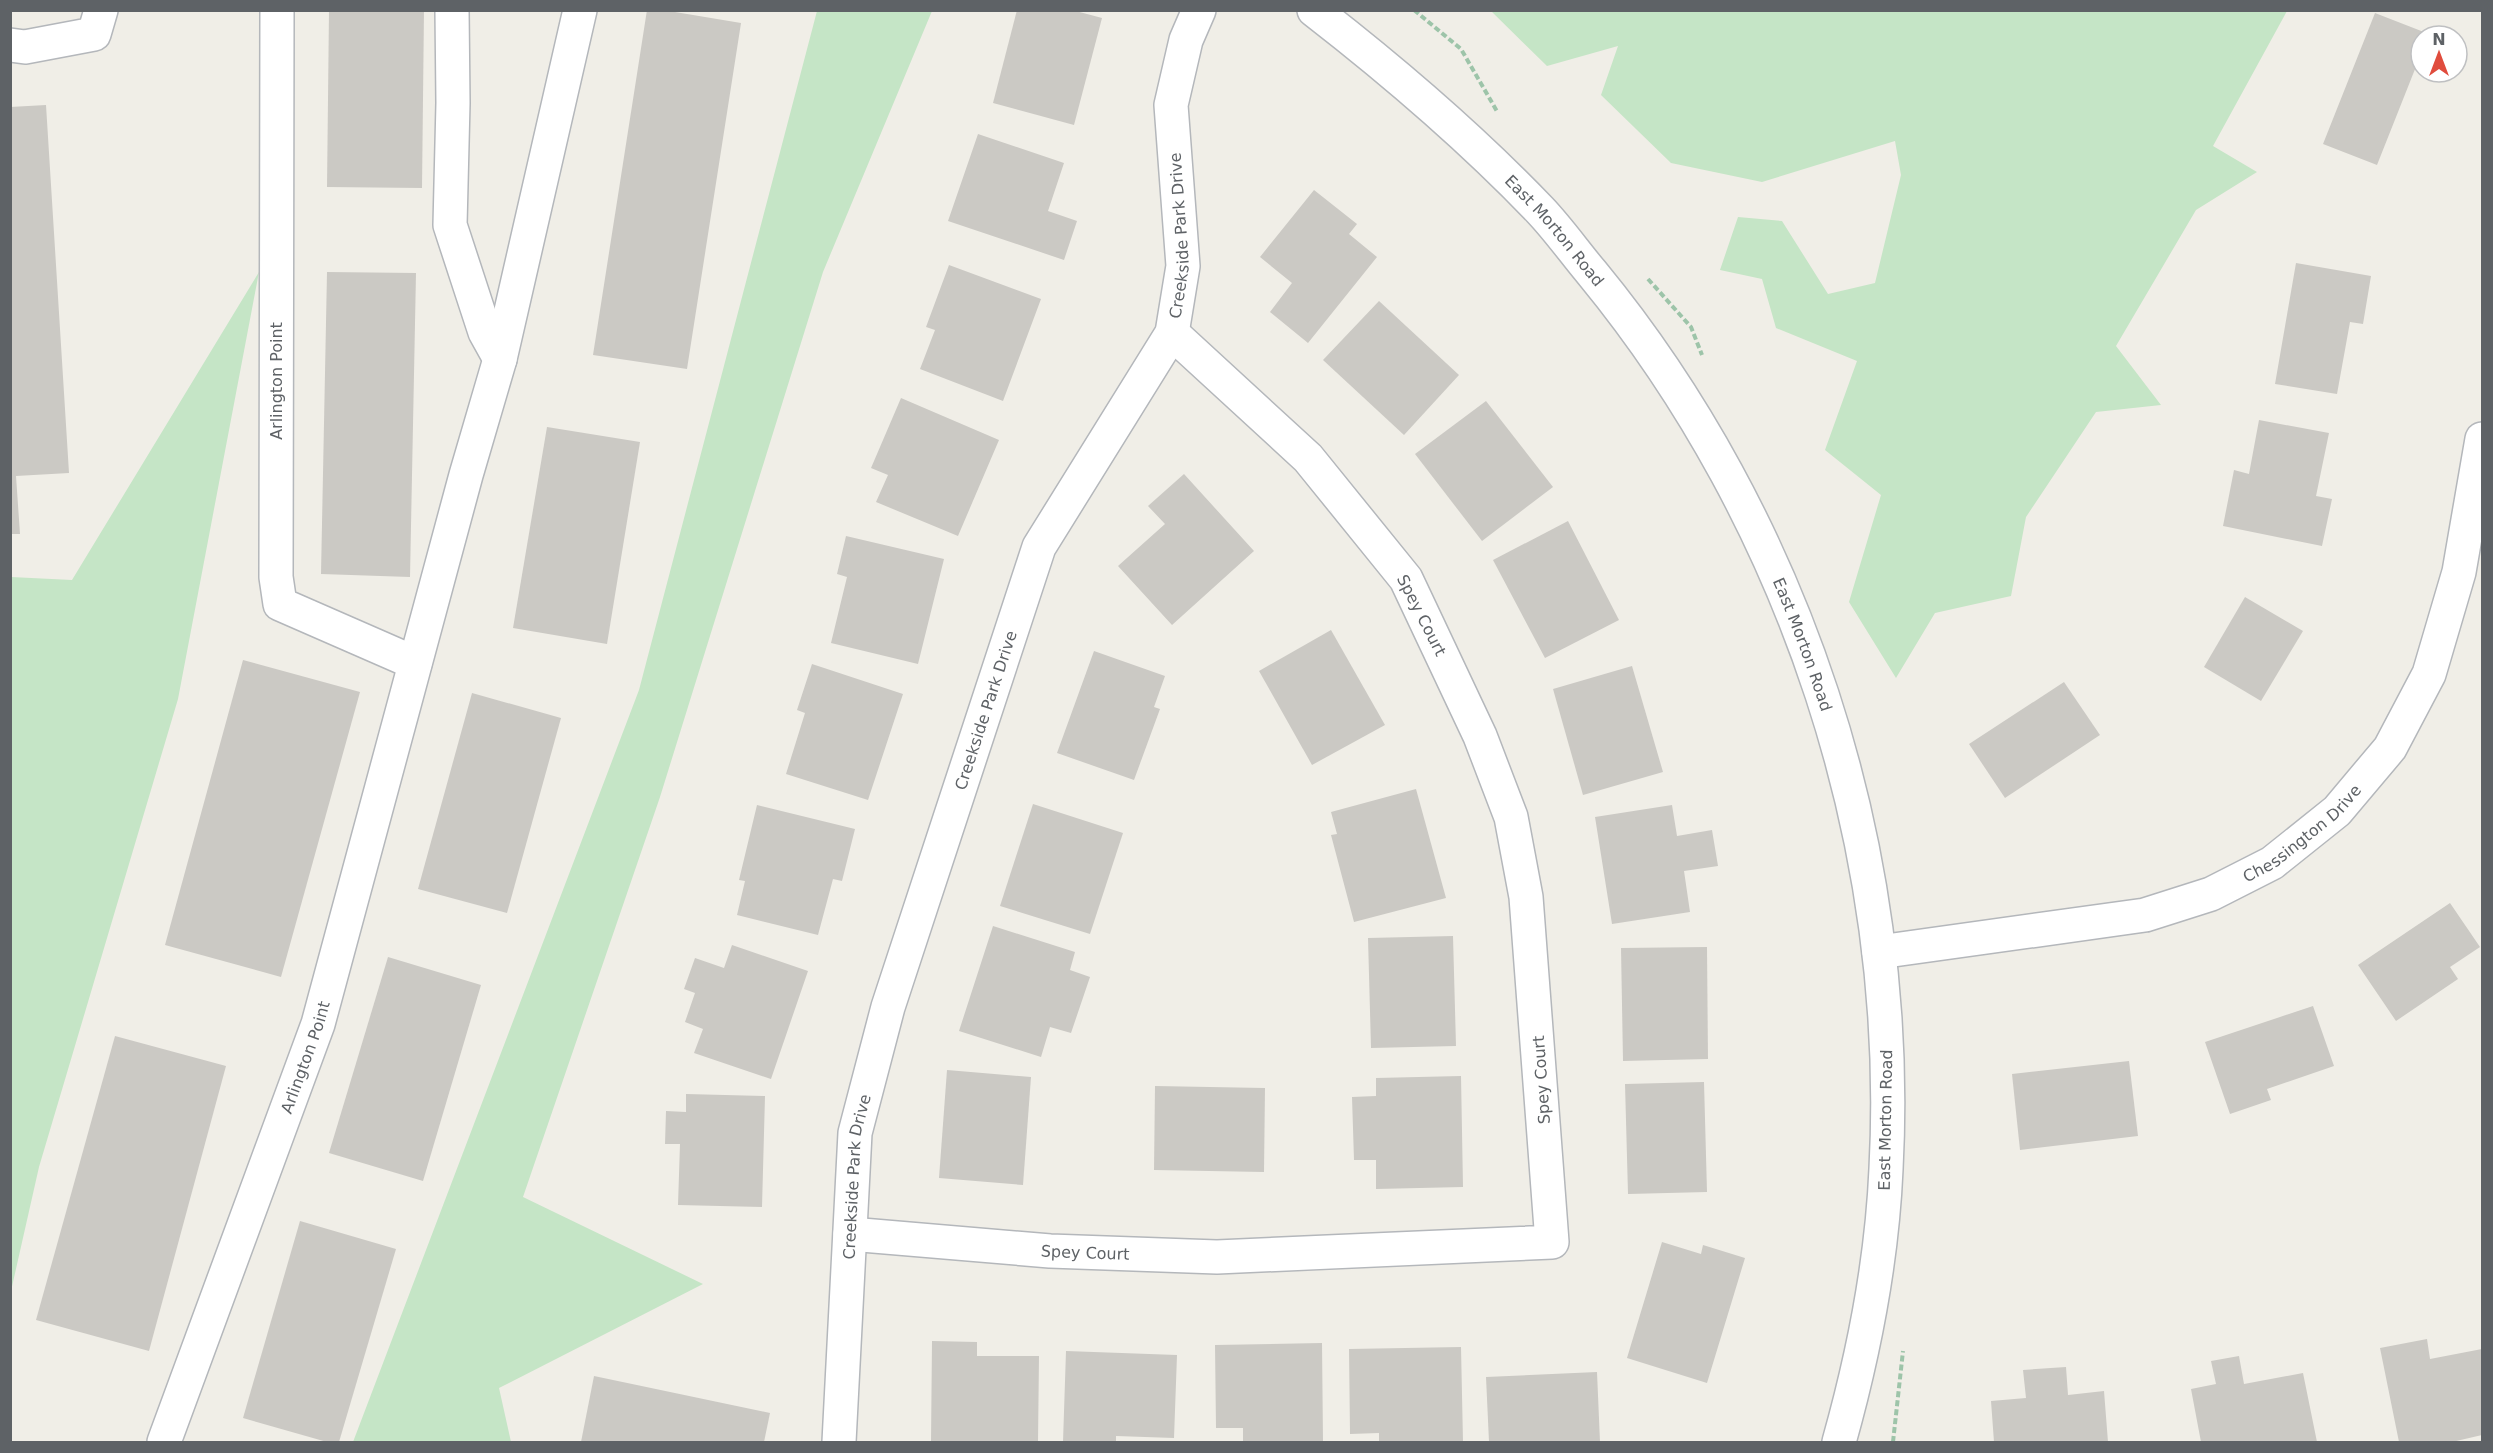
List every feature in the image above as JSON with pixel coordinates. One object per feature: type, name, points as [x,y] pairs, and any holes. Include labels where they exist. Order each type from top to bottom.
[{"type":"street","points":[[10,45],[25,47],[94,34],[101,10]]},
{"type":"street","name":"Arlington Point","points":[[277,10],[276,577],[280,604],[415,663]]},
{"type":"street","points":[[452,10],[453,103],[450,225],[485,332],[500,359]]},
{"type":"street","name":"Arlington Point","points":[[164,1443],[318,1024],[466,475],[500,359],[580,10]]},
{"type":"street","name":"Creekside Park Drive","points":[[839,1443],[855,1133],[888,1007],[1039,547],[1172,333],[1183,266],[1171,105],[1186,40],[1200,10]]},
{"type":"street","name":"East Morton Road","points":[[1314,10],[1372,54],[1460,130],[1541,211],[1628,317],[1692,413],[1748,514],[1795,618],[1829,716],[1861,840],[1879,952],[1887,1060],[1887,1169],[1877,1269],[1858,1375],[1839,1443]]},
{"type":"street","name":"Spey Court","points":[[850,1234],[1050,1251],[1217,1257],[1552,1242],[1526,897],[1511,817],[1480,736],[1406,579],[1308,458],[1172,333]]},
{"type":"street","name":"Chessington Drive","points":[[1879,952],[2145,915],[2211,894],[2272,863],[2337,811],[2391,748],[2429,674],[2471,574],[2482,439]]},
{"type":"green space","points":[[817,11],[932,11],[823,272],[660,797],[523,1197],[703,1284],[499,1388],[511,1442],[353,1442],[639,690]]},
{"type":"green space","points":[[1491,11],[2287,11],[2213,146],[2257,172],[2196,210],[2116,346],[2161,405],[2096,412],[2026,517],[2011,596],[1935,613],[1896,678],[1849,602],[1881,495],[1825,450],[1857,361],[1776,328],[1762,279],[1720,270],[1738,217],[1782,221],[1828,294],[1875,283],[1901,175],[1895,141],[1762,182],[1671,163],[1601,95],[1618,46],[1547,66]]},
{"type":"green space","points":[[259,272],[178,699],[39,1167],[11,1291],[11,577],[72,580]]},
{"type":"building","points":[[329,10],[424,10],[422,188],[327,187]]},
{"type":"building","points":[[647,10],[663,10],[741,23],[687,369],[593,355]]},
{"type":"building","points":[[1017,10],[1072,10],[1102,18],[1074,125],[993,103]]},
{"type":"building","points":[[2375,13],[2409,26],[2409,84],[2377,165],[2323,144]]},
{"type":"building","points":[[46,105],[69,473],[16,476],[20,534],[10,534],[10,107]]},
{"type":"building","points":[[978,134],[1064,163],[1048,211],[1077,221],[1064,260],[948,221]]},
{"type":"building","points":[[1314,190],[1357,224],[1349,234],[1377,257],[1308,343],[1270,312],[1292,283],[1260,257]]},
{"type":"building","points":[[2296,263],[2371,276],[2363,324],[2350,322],[2337,394],[2275,384]]},
{"type":"building","points":[[949,265],[1041,299],[1003,401],[920,369],[935,330],[926,327]]},
{"type":"building","points":[[327,272],[416,273],[410,577],[321,574]]},
{"type":"building","points":[[1379,301],[1459,375],[1404,435],[1323,360]]},
{"type":"building","points":[[901,398],[999,440],[958,536],[876,502],[888,475],[871,468]]},
{"type":"building","points":[[1486,401],[1553,487],[1482,541],[1415,454]]},
{"type":"building","points":[[2259,420],[2329,433],[2316,496],[2332,499],[2322,546],[2223,526],[2234,470],[2249,474]]},
{"type":"building","points":[[547,427],[640,442],[607,644],[513,628]]},
{"type":"building","points":[[1184,474],[1254,551],[1172,625],[1118,566],[1165,524],[1148,506]]},
{"type":"building","points":[[1568,521],[1619,620],[1545,658],[1493,560]]},
{"type":"building","points":[[846,536],[944,559],[918,664],[831,643],[847,577],[837,574]]},
{"type":"building","points":[[2245,597],[2303,631],[2261,701],[2204,667]]},
{"type":"building","points":[[1331,630],[1385,725],[1312,765],[1259,671]]},
{"type":"building","points":[[1094,651],[1165,676],[1154,707],[1160,709],[1134,780],[1057,753]]},
{"type":"building","points":[[243,660],[360,692],[281,977],[165,945]]},
{"type":"building","points":[[812,664],[903,694],[868,800],[786,774],[805,713],[797,710]]},
{"type":"building","points":[[1632,666],[1663,772],[1583,795],[1553,689]]},
{"type":"building","points":[[2064,682],[2100,735],[2005,798],[1969,744]]},
{"type":"building","points":[[472,693],[561,718],[507,913],[418,889]]},
{"type":"building","points":[[1416,789],[1446,898],[1354,922],[1331,835],[1337,834],[1331,812]]},
{"type":"building","points":[[1033,804],[1123,833],[1090,934],[1000,906]]},
{"type":"building","points":[[757,805],[855,829],[842,881],[833,879],[818,935],[737,915],[745,881],[739,880]]},
{"type":"building","points":[[1672,805],[1677,836],[1712,830],[1718,866],[1684,871],[1690,912],[1612,924],[1595,817]]},
{"type":"building","points":[[2450,903],[2480,947],[2450,967],[2458,979],[2396,1021],[2358,965]]},
{"type":"building","points":[[993,926],[1075,952],[1070,970],[1090,977],[1071,1033],[1050,1027],[1041,1057],[959,1031]]},
{"type":"building","points":[[1453,936],[1456,1046],[1371,1048],[1368,938]]},
{"type":"building","points":[[732,945],[808,971],[771,1079],[694,1053],[703,1029],[685,1022],[695,993],[684,989],[695,958],[724,968]]},
{"type":"building","points":[[1707,947],[1708,1059],[1623,1061],[1621,948]]},
{"type":"building","points":[[388,957],[481,985],[423,1181],[329,1153]]},
{"type":"building","points":[[2313,1006],[2334,1066],[2267,1089],[2271,1100],[2230,1114],[2205,1042]]},
{"type":"building","points":[[115,1036],[226,1066],[149,1351],[36,1320]]},
{"type":"building","points":[[2129,1061],[2138,1136],[2020,1150],[2012,1074]]},
{"type":"building","points":[[947,1070],[1031,1077],[1023,1185],[939,1178]]},
{"type":"building","points":[[1461,1076],[1463,1187],[1376,1189],[1376,1160],[1354,1160],[1352,1097],[1376,1096],[1376,1078]]},
{"type":"building","points":[[1704,1082],[1707,1192],[1628,1194],[1625,1084]]},
{"type":"building","points":[[1155,1086],[1265,1088],[1264,1172],[1154,1170]]},
{"type":"building","points":[[686,1094],[765,1096],[762,1207],[678,1205],[680,1144],[665,1144],[666,1111],[686,1112]]},
{"type":"building","points":[[300,1221],[396,1249],[339,1442],[327,1442],[243,1418]]},
{"type":"building","points":[[1662,1242],[1701,1254],[1703,1245],[1745,1258],[1707,1383],[1627,1358]]},
{"type":"building","points":[[2427,1339],[2430,1359],[2482,1349],[2482,1435],[2452,1442],[2399,1442],[2380,1348]]},
{"type":"building","points":[[932,1341],[977,1342],[977,1356],[1039,1356],[1038,1442],[931,1442]]},
{"type":"building","points":[[1322,1343],[1323,1442],[1243,1442],[1243,1428],[1216,1428],[1215,1345]]},
{"type":"building","points":[[1461,1347],[1463,1442],[1379,1442],[1379,1433],[1350,1434],[1349,1349]]},
{"type":"building","points":[[1066,1351],[1177,1355],[1174,1438],[1116,1436],[1116,1442],[1063,1442]]},
{"type":"building","points":[[2239,1356],[2244,1384],[2303,1373],[2317,1442],[2201,1442],[2191,1389],[2216,1384],[2211,1361]]},
{"type":"building","points":[[2066,1367],[2068,1395],[2104,1391],[2108,1442],[1994,1442],[1991,1401],[2026,1398],[2023,1370]]},
{"type":"building","points":[[1597,1372],[1600,1442],[1489,1442],[1486,1377]]},
{"type":"building","points":[[594,1376],[770,1413],[764,1442],[581,1442]]}]
